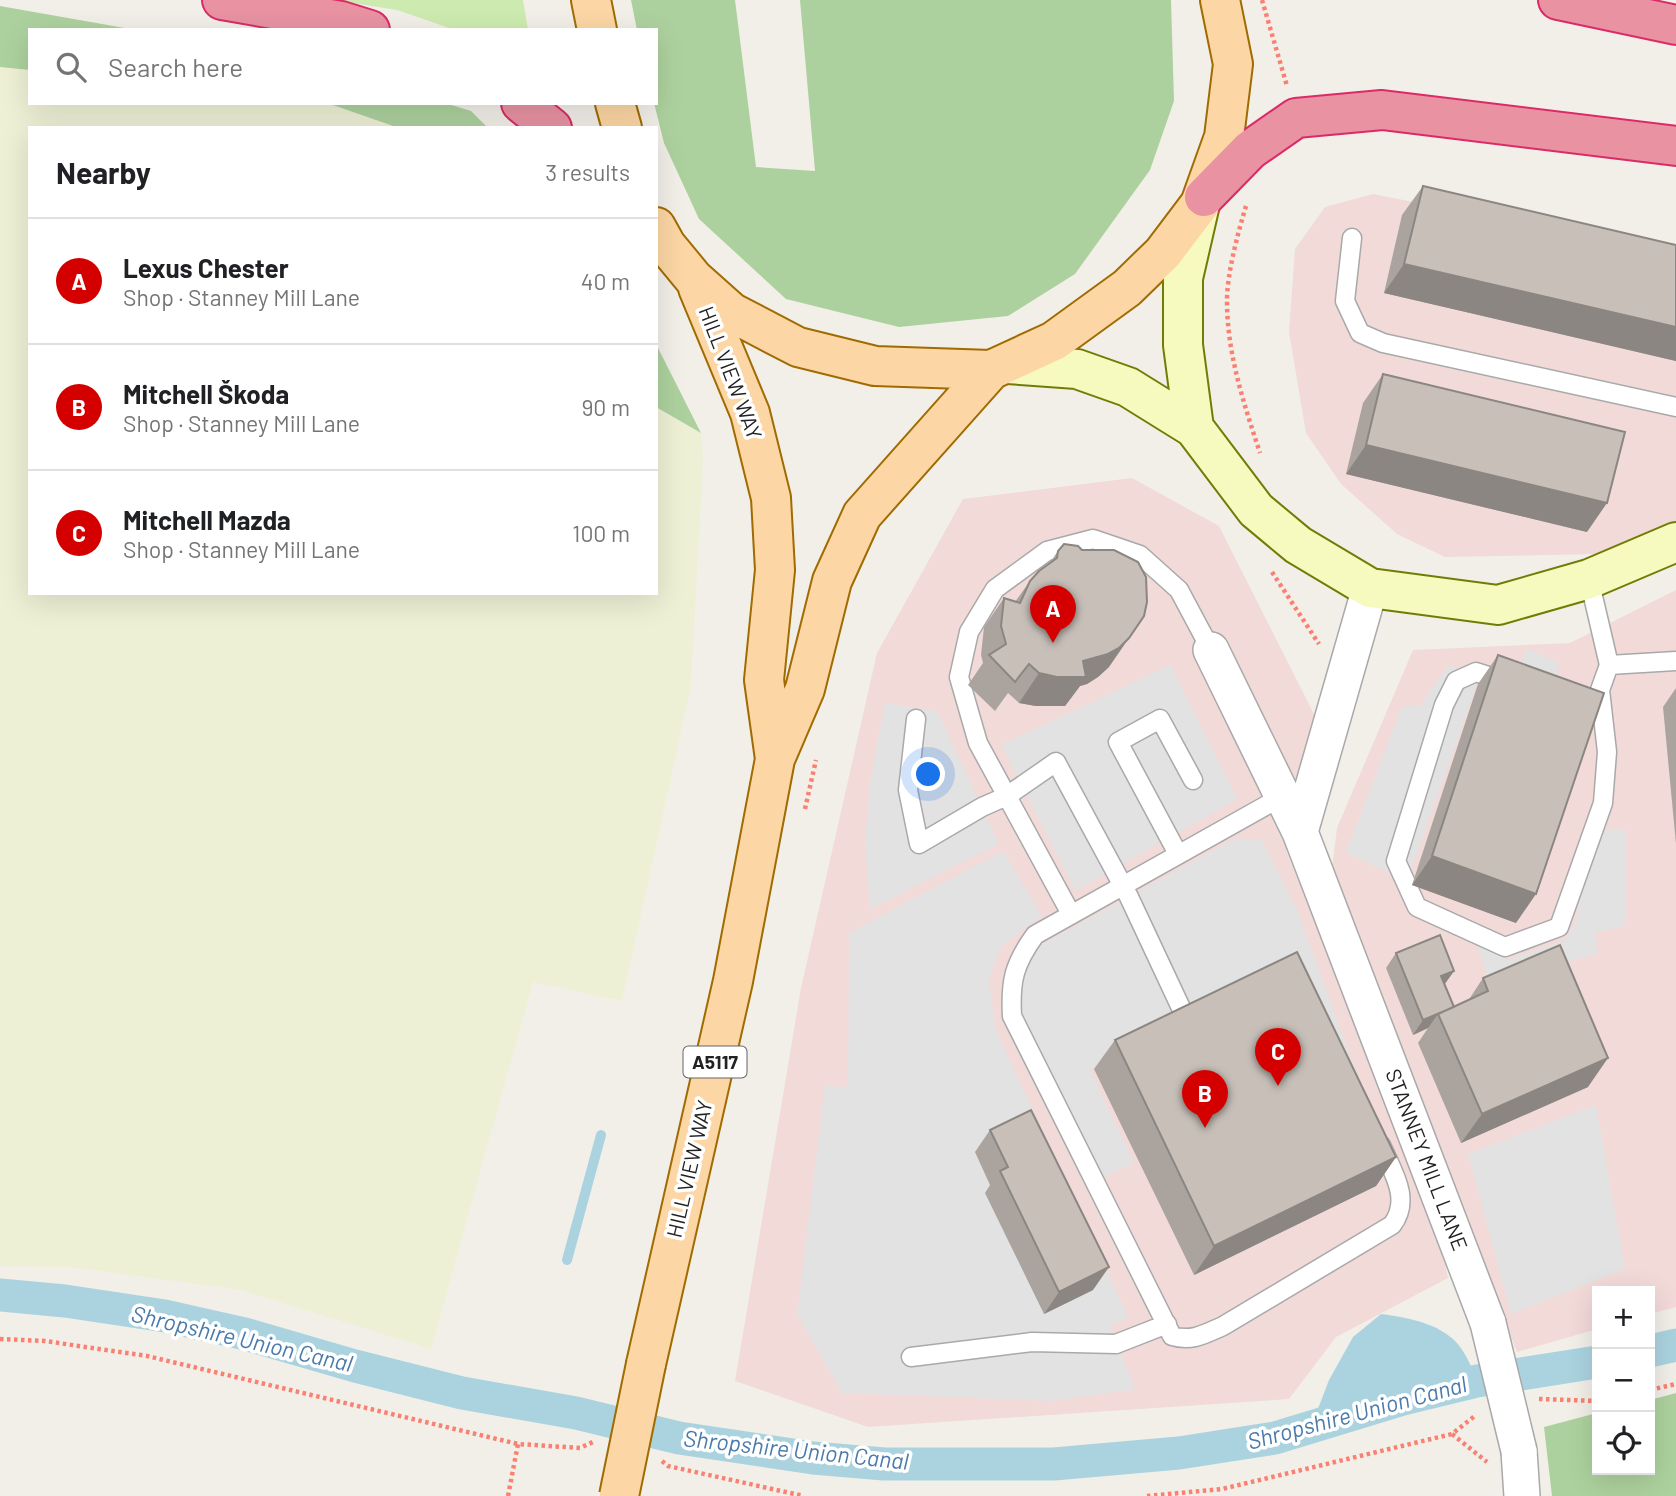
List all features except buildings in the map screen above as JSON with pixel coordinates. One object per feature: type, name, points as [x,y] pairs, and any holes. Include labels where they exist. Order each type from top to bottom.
[{"type":"highway","points":[[222,0],[341,21],[364,28]]},
{"type":"highway","points":[[1558,0],[1676,25]]},
{"type":"highway","points":[[523,105],[550,126]]},
{"type":"highway","points":[[1202,201],[1250,150],[1296,118],[1382,110],[1676,146]]},
{"type":"main road","points":[[591,0],[597,28]]},
{"type":"main road","points":[[658,231],[666,245],[694,279],[731,312],[799,347],[875,366],[1000,367],[1054,341],[1127,288],[1163,253],[1202,201],[1224,137],[1233,64],[1220,0]]},
{"type":"main road","points":[[616,105],[621,126]]},
{"type":"main road","name":"HILL VIEW WAY","points":[[694,279],[750,413],[771,498],[775,570],[765,680],[775,759]]},
{"type":"main road","name":"HILL VIEW WAY","points":[[619,1496],[646,1364],[733,981],[775,759],[805,690],[832,581],[862,514],[1000,367]]},
{"type":"street","points":[[1194,428],[1183,345],[1183,278],[1202,201]]},
{"type":"street","points":[[1000,367],[1077,369],[1128,387],[1194,428],[1256,510],[1298,545],[1370,588],[1498,605],[1589,579],[1676,542]]},
{"type":"street","points":[[1300,832],[1370,588]]},
{"type":"street","name":"STANNEY MILL LANE","points":[[1210,650],[1300,832],[1488,1323],[1519,1451],[1522,1496]]},
{"type":"lane","points":[[1352,238],[1345,301],[1360,333],[1383,343],[1676,407]]},
{"type":"lane","points":[[1070,914],[978,743],[959,677],[969,632],[995,589],[1047,551],[1093,539],[1140,555],[1179,590],[1210,650]]},
{"type":"lane","points":[[1527,689],[1476,672],[1456,681],[1444,705],[1396,860],[1417,907],[1505,947],[1559,927],[1603,803],[1607,752],[1596,711],[1609,665],[1589,579]]},
{"type":"lane","points":[[1609,665],[1676,661]]},
{"type":"lane","points":[[916,719],[908,790],[919,844],[982,807],[1007,796],[1056,762],[1122,885],[1181,1008]]},
{"type":"lane","points":[[1178,854],[1118,742],[1160,719],[1193,780]]},
{"type":"lane","points":[[1283,796],[1035,935],[1021,955],[1011,988],[1012,1017],[1172,1336],[1184,1340],[1196,1338],[1223,1326],[1392,1225],[1400,1215],[1402,1203],[1372,1123]]},
{"type":"lane","points":[[911,1357],[1032,1342],[1116,1344],[1167,1324]]},
{"type":"path","points":[[1262,0],[1296,118]]},
{"type":"path","points":[[1246,203],[1237,237],[1227,300],[1237,383],[1261,457]]},
{"type":"path","points":[[0,1339],[45,1341],[147,1356],[519,1444],[508,1496]]},
{"type":"path","points":[[1655,1389],[1676,1384]]},
{"type":"path","points":[[1147,1496],[1222,1489],[1452,1434]]},
{"type":"path","points":[[668,1466],[804,1496]]},
{"type":"shaded area","points":[[1373,194],[1676,254],[1676,521],[1596,554],[1445,557],[1397,534],[1341,484],[1306,433],[1289,332],[1295,249],[1325,207]]},
{"type":"shaded area","points":[[1132,478],[1219,526],[1315,716],[1286,850],[1436,1223],[1448,1278],[1336,1337],[1289,1399],[868,1427],[735,1381],[801,988],[877,653],[963,499]]},
{"type":"shaded area","points":[[1676,590],[1676,1307],[1655,1313],[1655,1286],[1592,1286],[1592,1330],[1517,1352],[1331,876],[1337,828],[1413,650],[1570,643]]},
{"type":"shaded area","points":[[1527,649],[1559,663],[1552,694],[1478,681],[1407,882],[1346,852],[1402,707],[1421,705],[1447,666],[1514,674]]},
{"type":"shaded area","points":[[1170,665],[1237,799],[1075,891],[1001,745]]},
{"type":"shaded area","points":[[885,703],[937,711],[999,844],[870,909],[865,841],[870,782]]},
{"type":"shaded area","points":[[1626,829],[1626,925],[1596,933],[1597,954],[1489,981],[1476,943],[1502,939],[1507,960],[1565,940],[1576,922],[1591,831]]},
{"type":"shaded area","points":[[1234,839],[1262,840],[1297,910],[1357,1075],[1331,1085],[1279,975],[1090,1070],[1134,1163],[1100,1179],[1016,1003],[1030,951]]},
{"type":"shaded area","points":[[1003,851],[1042,916],[1000,947],[989,980],[995,1028],[1128,1317],[1110,1326],[1135,1389],[1052,1401],[842,1393],[797,1314],[825,1086],[848,1087],[849,933]]},
{"type":"shaded area","points":[[1596,1105],[1625,1269],[1511,1314],[1468,1154]]},
{"type":"green space","points":[[333,0],[523,0],[528,28],[449,28],[397,10]]},
{"type":"green space","points":[[631,0],[735,0],[756,167],[815,171],[800,0],[1171,0],[1174,101],[1150,170],[1075,274],[1008,316],[899,327],[786,299],[699,219],[664,143],[654,105],[658,105],[658,28],[637,28]]},
{"type":"green space","points":[[0,6],[125,28],[28,28],[28,70],[0,67]]},
{"type":"green space","points":[[0,67],[28,70],[28,105],[333,105],[393,126],[28,126],[28,595],[658,595],[658,408],[701,433],[703,459],[691,686],[622,1001],[533,982],[431,1349],[241,1290],[70,1267],[0,1266]]},
{"type":"green space","points":[[333,105],[452,105],[471,111],[486,126],[393,126]]},
{"type":"green space","points":[[658,348],[701,433],[658,408]]},
{"type":"green space","points":[[1676,1393],[1676,1496],[1552,1496],[1544,1427],[1592,1414],[1592,1475],[1655,1475],[1655,1399]]},
{"type":"water","points":[[1381,1314],[1418,1321],[1445,1333],[1461,1348],[1477,1381],[1403,1399],[1311,1427],[1329,1380],[1353,1337]]},
{"type":"waterway","points":[[567,1260],[601,1135]]},
{"type":"waterway","name":"Shropshire Union Canal","points":[[0,1295],[65,1301],[165,1316],[245,1334],[462,1393],[576,1413],[679,1438],[813,1458],[884,1464],[1054,1464],[1179,1453],[1275,1438],[1403,1399],[1477,1381],[1592,1363]]},
{"type":"waterway","name":"Shropshire Union Canal","points":[[1655,1350],[1676,1345]]},
{"type":"place","name":"Lexus Chester","points":[[1053,643]]},
{"type":"place","name":"Mitchell Mazda","points":[[1278,1086]]},
{"type":"place","name":"Mitchell Škoda","points":[[1205,1128]]}]
